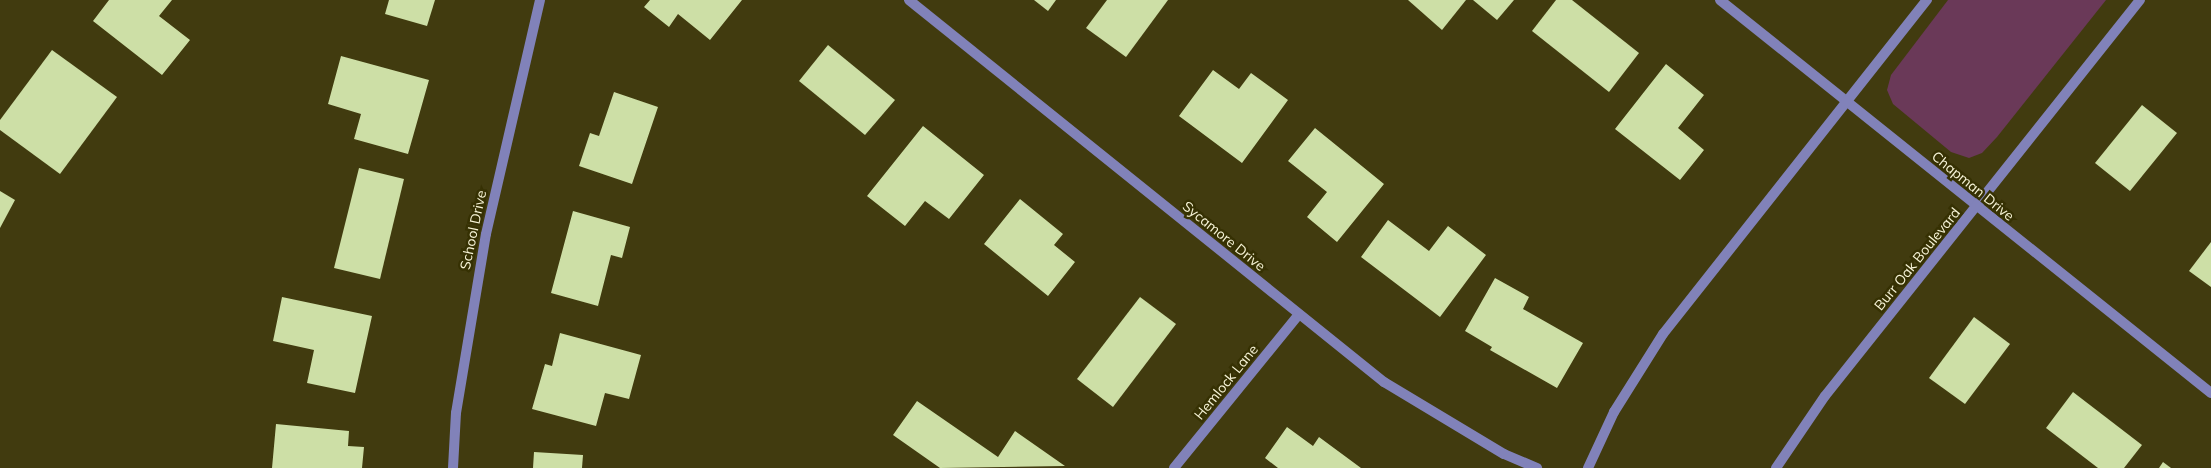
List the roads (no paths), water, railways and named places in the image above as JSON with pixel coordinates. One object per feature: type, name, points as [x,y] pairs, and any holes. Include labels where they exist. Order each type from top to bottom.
[{"type":"street","name":"School Drive","points":[[453,468],[456,413],[486,234],[540,0]]},
{"type":"street","name":"Sycamore Drive","points":[[909,0],[1299,314],[1412,401],[1504,454],[1537,468]]},
{"type":"street","name":"Chapman Drive","points":[[1720,0],[1847,100],[1976,207],[2211,393]]},
{"type":"street","points":[[1588,468],[1614,412],[1662,334],[1927,0]]},
{"type":"street","name":"Burr Oak Boulevard","points":[[1776,468],[1825,396],[2140,0]]},
{"type":"street","name":"Hemlock Lane","points":[[1174,468],[1299,314]]}]
